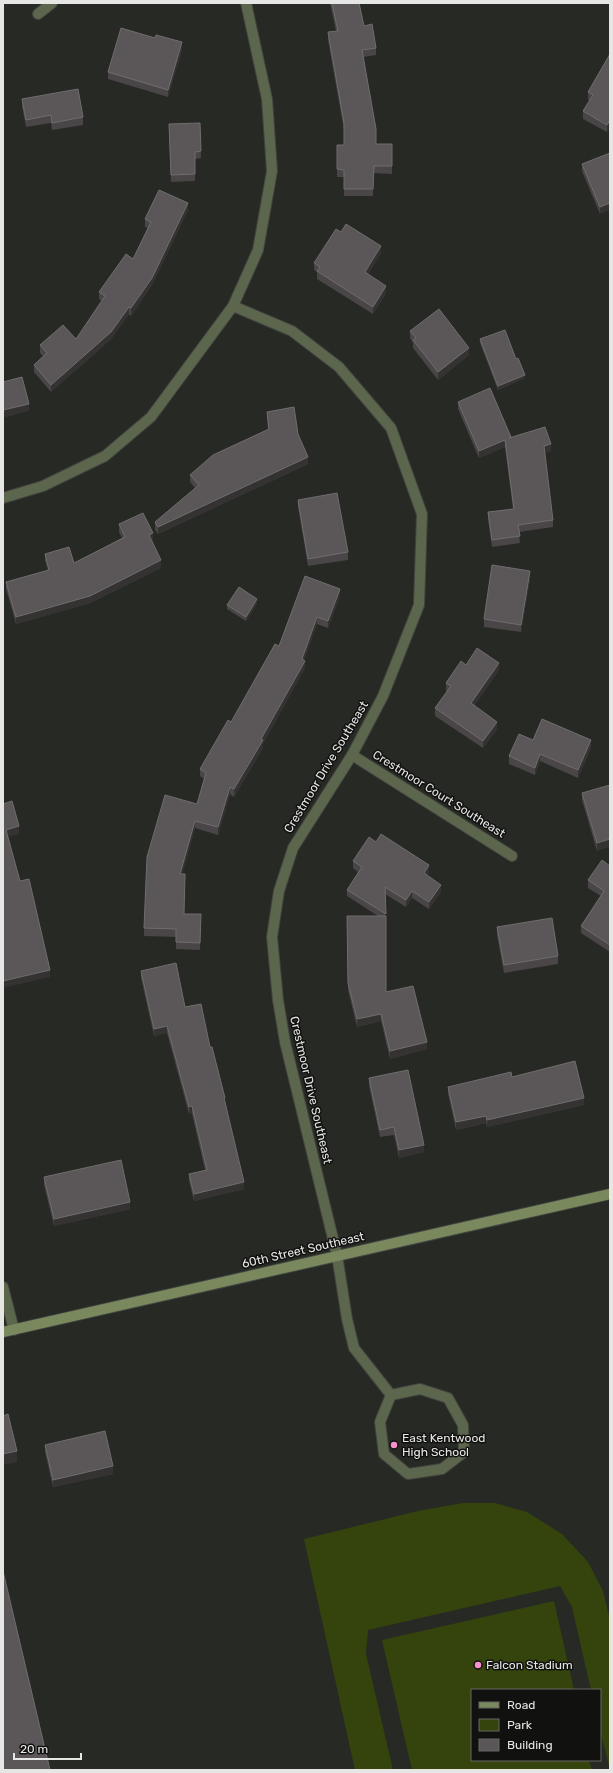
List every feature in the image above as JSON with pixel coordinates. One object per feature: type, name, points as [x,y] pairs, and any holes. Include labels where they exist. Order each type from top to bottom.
[{"type":"main road","name":"60th Street Southeast","points":[[3,1332],[610,1194]]},
{"type":"street","points":[[38,14],[52,3]]},
{"type":"street","points":[[3,498],[43,486],[105,456],[151,417],[232,306],[258,250],[272,171],[268,98],[246,3]]},
{"type":"street","name":"Crestmoor Drive Southeast","points":[[232,306],[292,331],[339,367],[391,428],[422,514],[419,605],[383,696],[352,755],[293,848],[279,891],[272,937],[278,1000],[285,1042],[337,1255],[346,1319],[354,1348],[392,1395]]},
{"type":"street","name":"Crestmoor Court Southeast","points":[[352,755],[512,856]]},
{"type":"street","points":[[3,1287],[14,1330]]},
{"type":"street","points":[[420,1389],[448,1398],[462,1424],[464,1452],[442,1469],[408,1474],[384,1454],[380,1422],[392,1395],[420,1389]]},
{"type":"green space","points":[[463,1503],[495,1503],[527,1512],[562,1534],[588,1562],[603,1591],[610,1620],[610,1770],[601,1734],[601,1689],[591,1689],[572,1607],[560,1586],[368,1630],[366,1654],[393,1770],[355,1770],[304,1539],[418,1511]]},
{"type":"green space","name":"Falcon Stadium","points":[[554,1601],[574,1689],[471,1689],[471,1761],[589,1761],[592,1770],[412,1770],[382,1640]]},
{"type":"building","points":[[332,3],[359,3],[364,26],[372,24],[376,48],[362,50],[376,129],[376,144],[392,144],[392,166],[374,166],[373,189],[344,189],[344,170],[337,169],[337,145],[344,145],[344,123],[328,32],[338,31]]},
{"type":"building","points":[[121,28],[155,38],[156,35],[182,42],[168,90],[108,72]]},
{"type":"building","points":[[610,54],[610,120],[607,125],[583,111],[593,95],[588,92]]},
{"type":"building","points":[[78,89],[83,117],[52,123],[51,115],[26,120],[22,99]]},
{"type":"building","points":[[200,123],[201,151],[195,152],[195,174],[171,175],[169,124]]},
{"type":"building","points":[[610,153],[610,203],[600,207],[582,164]]},
{"type":"building","points":[[159,190],[188,203],[152,278],[131,308],[129,307],[111,332],[51,385],[34,365],[47,353],[40,345],[63,325],[76,339],[105,296],[99,292],[126,254],[133,259],[151,222],[145,219]]},
{"type":"building","points":[[346,224],[381,246],[365,272],[386,286],[373,307],[317,271],[320,267],[314,263],[336,229],[341,232]]},
{"type":"building","points":[[439,309],[469,348],[438,372],[413,340],[416,338],[410,331]]},
{"type":"building","points":[[505,330],[516,359],[518,358],[525,375],[498,386],[480,339]]},
{"type":"building","points":[[22,377],[29,404],[3,410],[3,382]]},
{"type":"building","points":[[490,388],[511,437],[509,438],[545,427],[551,444],[544,446],[553,520],[518,525],[520,536],[492,540],[488,512],[514,509],[505,440],[479,451],[458,402]]},
{"type":"building","points":[[294,407],[298,434],[308,457],[158,527],[155,522],[199,485],[190,475],[213,455],[269,429],[267,412]]},
{"type":"building","points":[[337,493],[348,552],[308,559],[298,500]]},
{"type":"building","points":[[143,513],[153,533],[149,535],[161,560],[90,596],[16,617],[6,582],[49,570],[45,554],[69,547],[74,563],[125,537],[119,524]]},
{"type":"building","points":[[492,565],[530,571],[521,625],[484,619]]},
{"type":"building","points":[[305,576],[340,589],[328,621],[317,617],[302,659],[305,661],[261,739],[263,740],[234,789],[230,787],[218,827],[195,821],[180,874],[185,874],[184,914],[201,914],[200,943],[176,942],[176,929],[144,928],[147,857],[165,795],[197,804],[206,773],[200,769],[228,720],[231,722],[275,644],[279,646]]},
{"type":"building","points":[[239,587],[257,599],[246,617],[227,605]]},
{"type":"building","points":[[477,648],[499,663],[471,703],[497,722],[483,741],[435,708],[451,686],[446,683],[461,661],[466,665]]},
{"type":"building","points":[[542,719],[591,740],[578,770],[540,754],[535,768],[509,756],[519,734],[533,740]]},
{"type":"building","points":[[610,785],[610,839],[597,843],[582,793]]},
{"type":"building","points":[[12,801],[19,826],[6,830],[20,881],[29,879],[50,970],[3,981],[3,804]]},
{"type":"building","points":[[381,834],[429,865],[424,873],[441,885],[429,902],[412,891],[406,900],[385,887],[386,914],[347,890],[362,867],[353,861],[369,837],[376,842]]},
{"type":"building","points":[[602,860],[610,866],[610,945],[581,926],[604,891],[588,880]]},
{"type":"building","points":[[347,916],[386,916],[386,992],[413,986],[427,1042],[390,1051],[381,1014],[357,1019],[348,983]]},
{"type":"building","points":[[552,918],[558,956],[504,965],[497,927]]},
{"type":"building","points":[[176,963],[185,1007],[201,1004],[210,1047],[212,1047],[225,1098],[244,1182],[194,1194],[189,1174],[207,1170],[192,1106],[189,1107],[167,1026],[154,1029],[141,971]]},
{"type":"building","points":[[575,1061],[584,1098],[487,1120],[486,1116],[456,1122],[448,1087],[511,1072],[512,1077]]},
{"type":"building","points":[[408,1070],[424,1145],[399,1150],[394,1127],[380,1130],[369,1078]]},
{"type":"building","points":[[121,1160],[130,1202],[54,1219],[44,1177]]},
{"type":"building","points":[[8,1414],[17,1451],[3,1454],[3,1416]]},
{"type":"building","points":[[105,1431],[113,1466],[53,1480],[45,1445]]},
{"type":"building","points":[[3,1571],[50,1770],[3,1770]]},
{"type":"place","name":"East Kentwood High School","points":[[394,1445]]},
{"type":"place","name":"Falcon Stadium","points":[[478,1665]]}]
